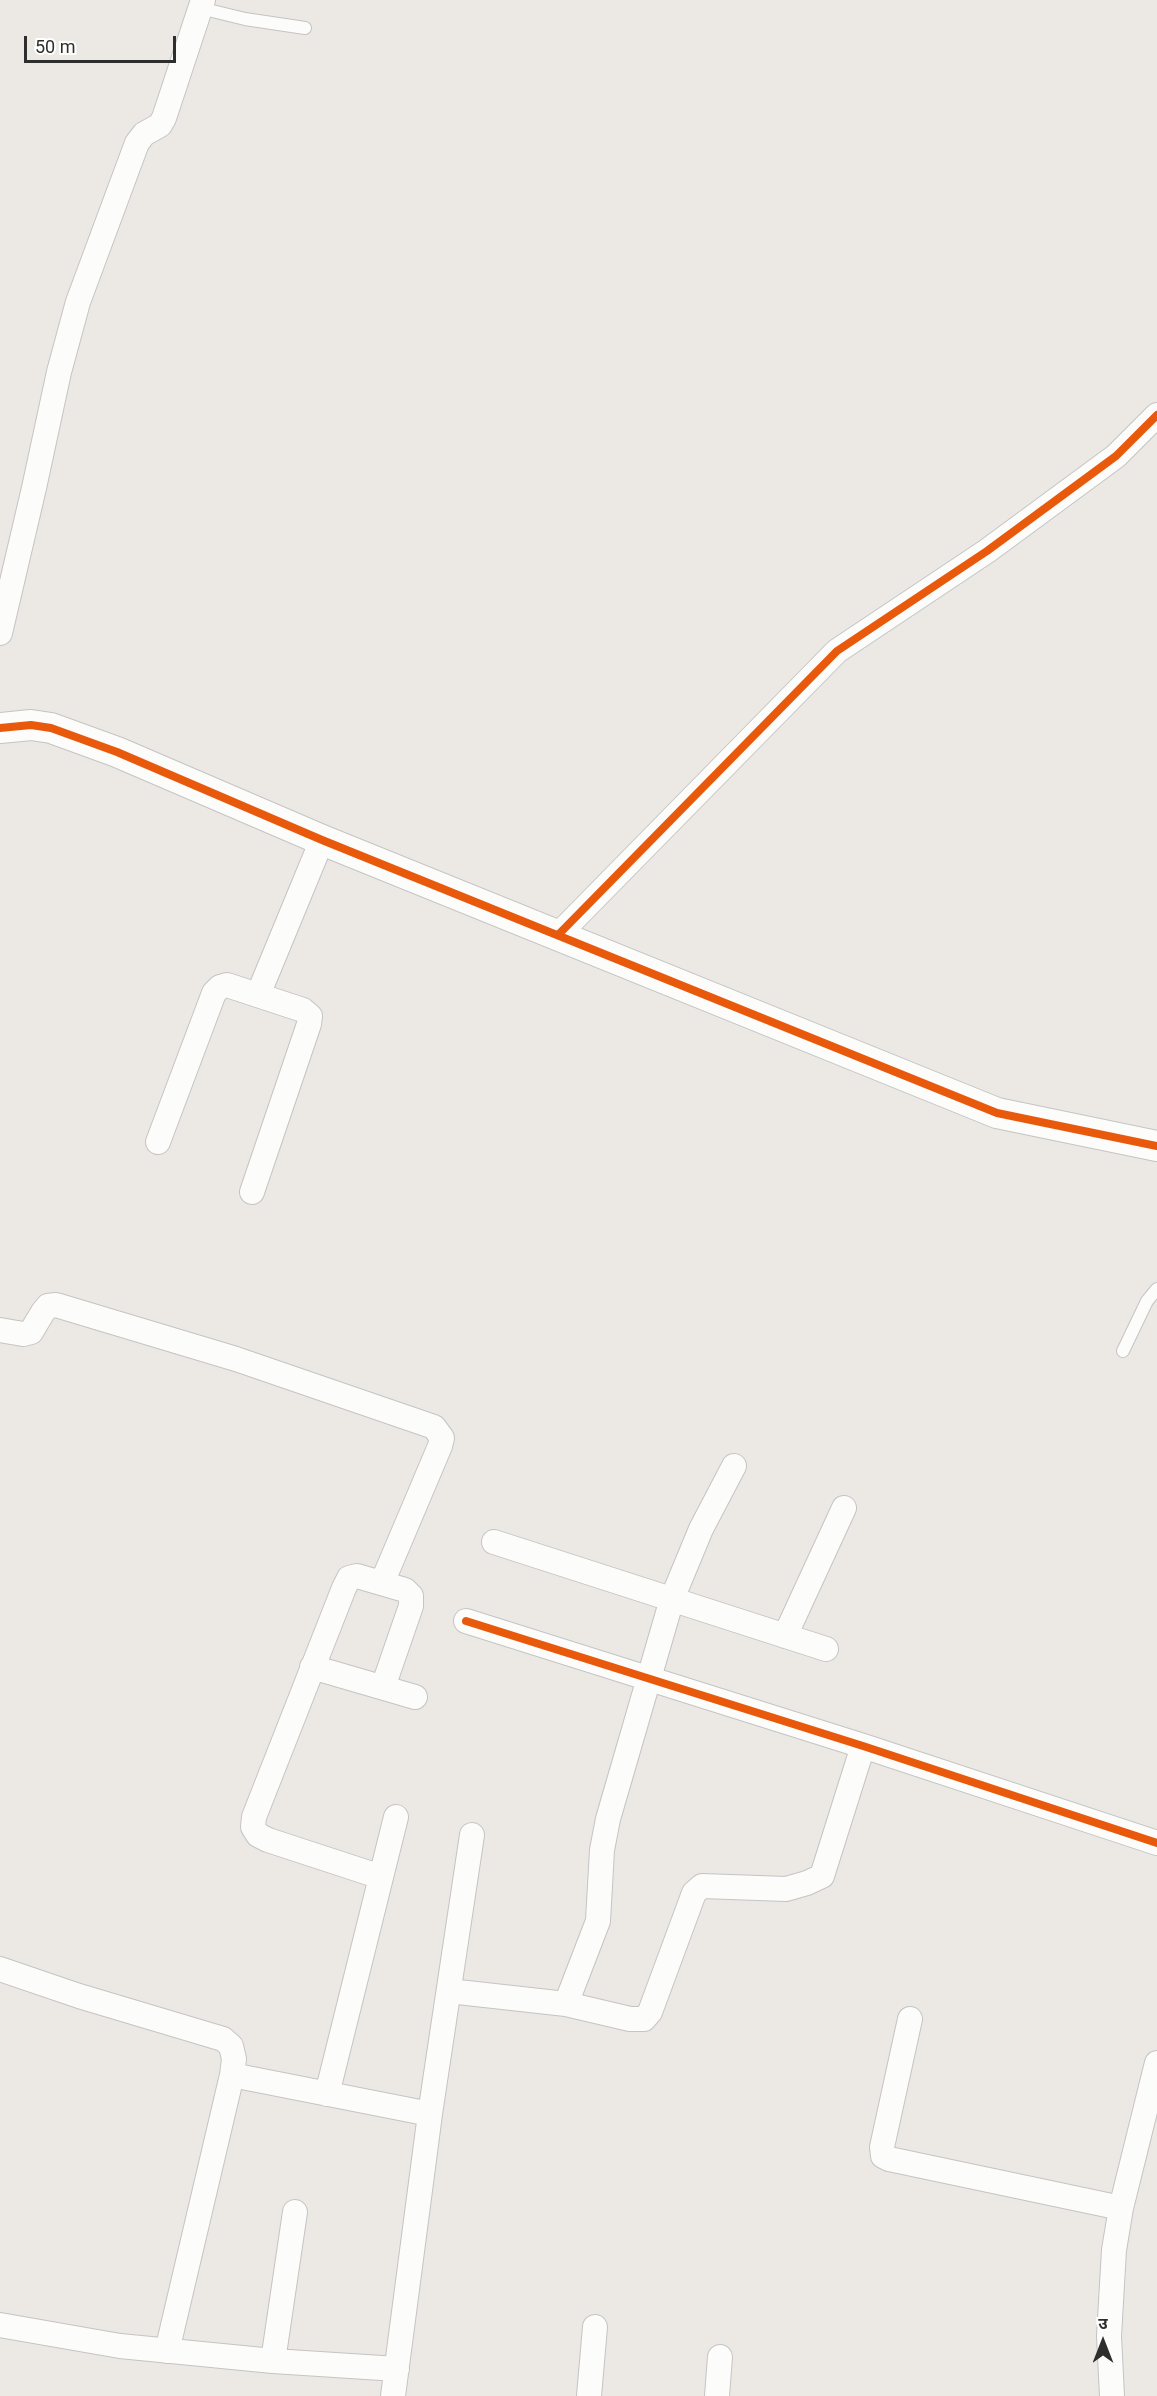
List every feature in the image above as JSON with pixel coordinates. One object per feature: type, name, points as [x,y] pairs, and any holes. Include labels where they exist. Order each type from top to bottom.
[{"type":"street","points":[[0,633],[58,372],[78,302],[137,143],[144,134],[160,125],[164,118],[201,4]]},
{"type":"street","points":[[560,934],[837,651],[987,551],[1116,456],[1157,415]]},
{"type":"street","points":[[0,728],[31,725],[51,728],[117,752],[322,840],[560,934],[647,973],[997,1113],[1157,1146]]},
{"type":"street","points":[[258,995],[322,840]]},
{"type":"street","points":[[158,1142],[214,993],[220,987],[227,985],[303,1010],[310,1016],[309,1024],[252,1192]]},
{"type":"street","points":[[0,1330],[23,1334],[31,1332],[48,1306],[56,1305],[236,1359],[434,1427],[442,1437],[440,1446],[382,1583]]},
{"type":"street","points":[[566,2004],[598,1921],[602,1850],[608,1819],[672,1599],[701,1529],[734,1466]]},
{"type":"street","points":[[785,1636],[844,1508]]},
{"type":"street","points":[[494,1542],[826,1649]]},
{"type":"street","points":[[381,1876],[268,1840],[258,1835],[253,1827],[254,1817],[349,1578],[357,1576],[382,1583],[405,1590],[411,1596],[411,1606],[383,1687]]},
{"type":"street","points":[[466,1621],[649,1677],[1157,1843]]},
{"type":"street","points":[[312,1667],[415,1697]]},
{"type":"street","points":[[449,1990],[566,2004],[630,2019],[644,2019],[650,2012],[694,1893],[702,1886],[761,1890],[786,1889],[822,1876],[863,1746]]},
{"type":"street","points":[[327,2094],[396,1817]]},
{"type":"street","points":[[393,2396],[430,2114],[472,1835]]},
{"type":"street","points":[[0,1969],[79,1996],[223,2039],[231,2046],[234,2059],[232,2075],[167,2351]]},
{"type":"street","points":[[910,2019],[882,2147],[883,2156],[1121,2208]]},
{"type":"street","points":[[1113,2396],[1109,2336],[1110,2288],[1121,2208],[1157,2063]]},
{"type":"street","points":[[232,2075],[430,2114]]},
{"type":"street","points":[[273,2361],[295,2212]]},
{"type":"street","points":[[0,2325],[120,2346],[273,2361],[397,2368]]},
{"type":"street","points":[[589,2396],[595,2327]]},
{"type":"street","points":[[717,2396],[720,2358]]},
{"type":"lane","points":[[201,4],[245,19],[305,28]]},
{"type":"lane","points":[[1123,1351],[1147,1301],[1157,1289]]},
{"type":"cycle path","points":[[559,934],[837,651],[987,551],[1116,456],[1157,415]]},
{"type":"cycle path","points":[[0,728],[31,725],[51,728],[117,752],[322,840],[997,1113],[1157,1146]]},
{"type":"cycle path","points":[[466,1621],[863,1746],[1157,1843]]}]
